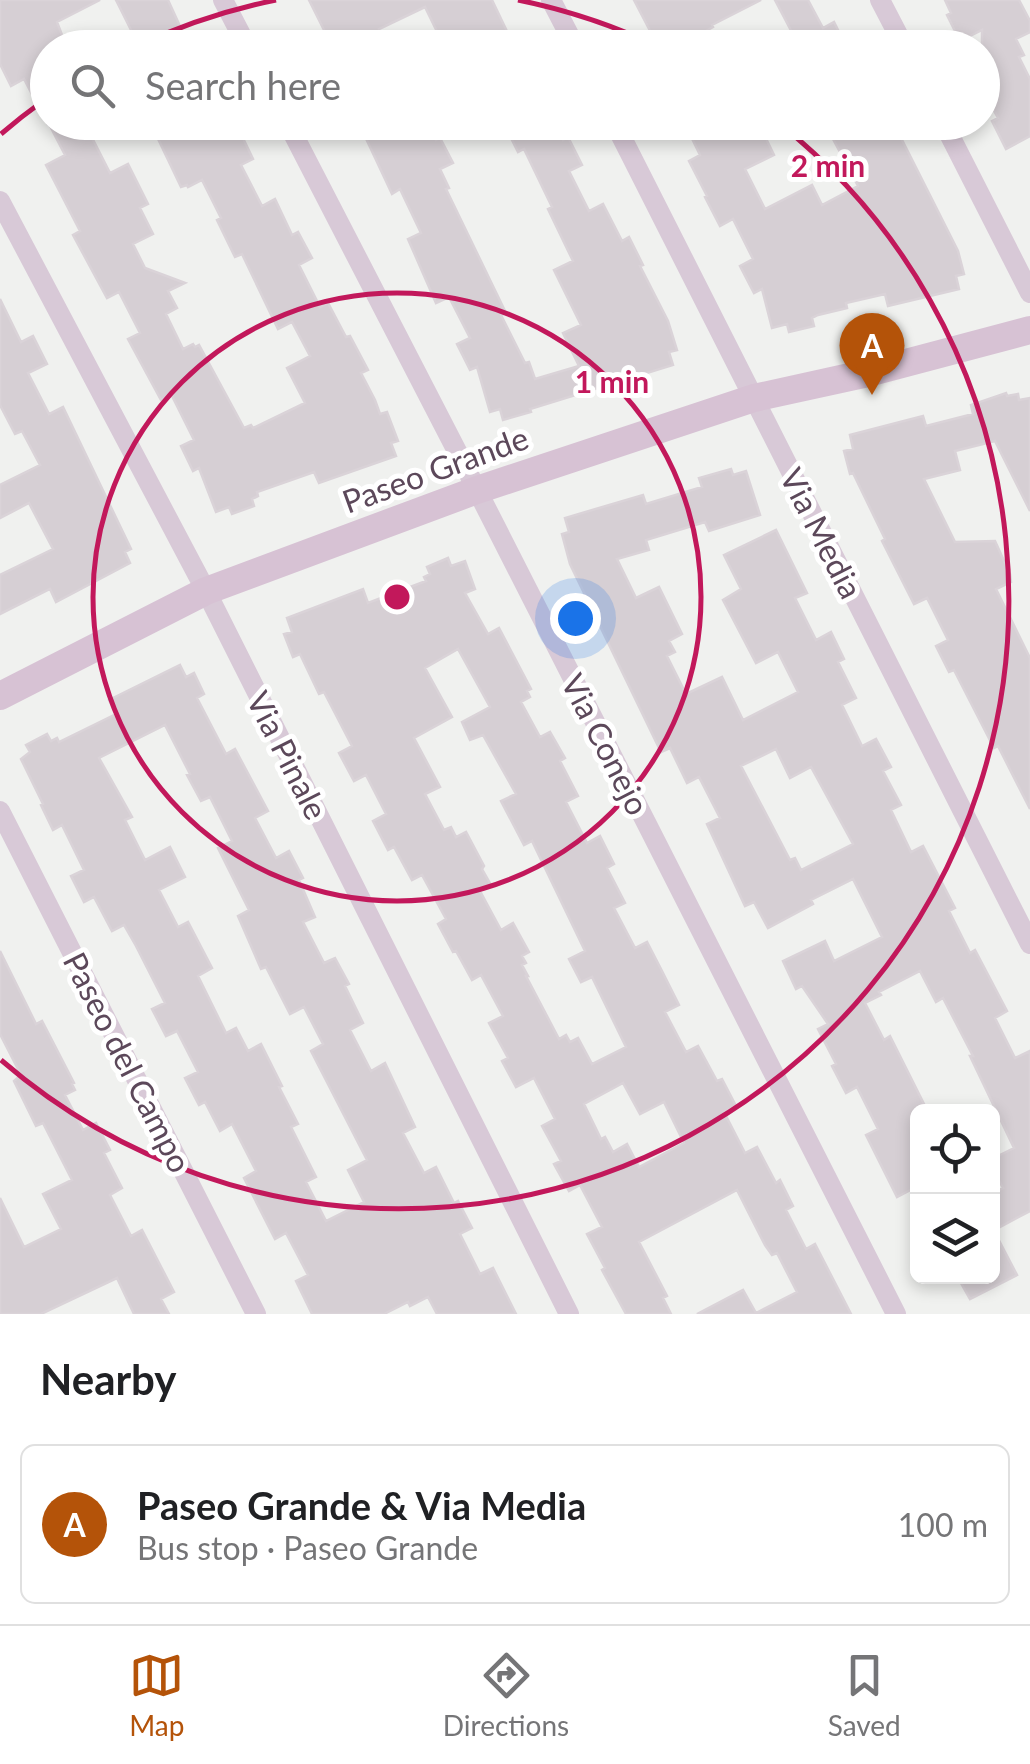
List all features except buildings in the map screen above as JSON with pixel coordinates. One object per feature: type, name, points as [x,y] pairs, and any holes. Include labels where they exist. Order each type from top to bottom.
[{"type":"street","points":[[224,0],[239,30]]},
{"type":"street","points":[[552,0],[567,30]]},
{"type":"street","points":[[880,0],[895,30]]},
{"type":"street","name":"Via Conejo","points":[[296,140],[896,1314]]},
{"type":"street","name":"Via Media","points":[[623,140],[1030,944]]},
{"type":"street","points":[[952,140],[1030,293]]},
{"type":"street","name":"Via Pinale","points":[[0,201],[206,592],[569,1314]]},
{"type":"street","name":"Paseo Grande","points":[[0,696],[206,592],[477,490],[754,398],[1030,330]]},
{"type":"street","name":"Paseo del Campo","points":[[0,811],[256,1314]]},
{"type":"place","name":"Paseo Grande & Via Media","points":[[872,395]]}]
